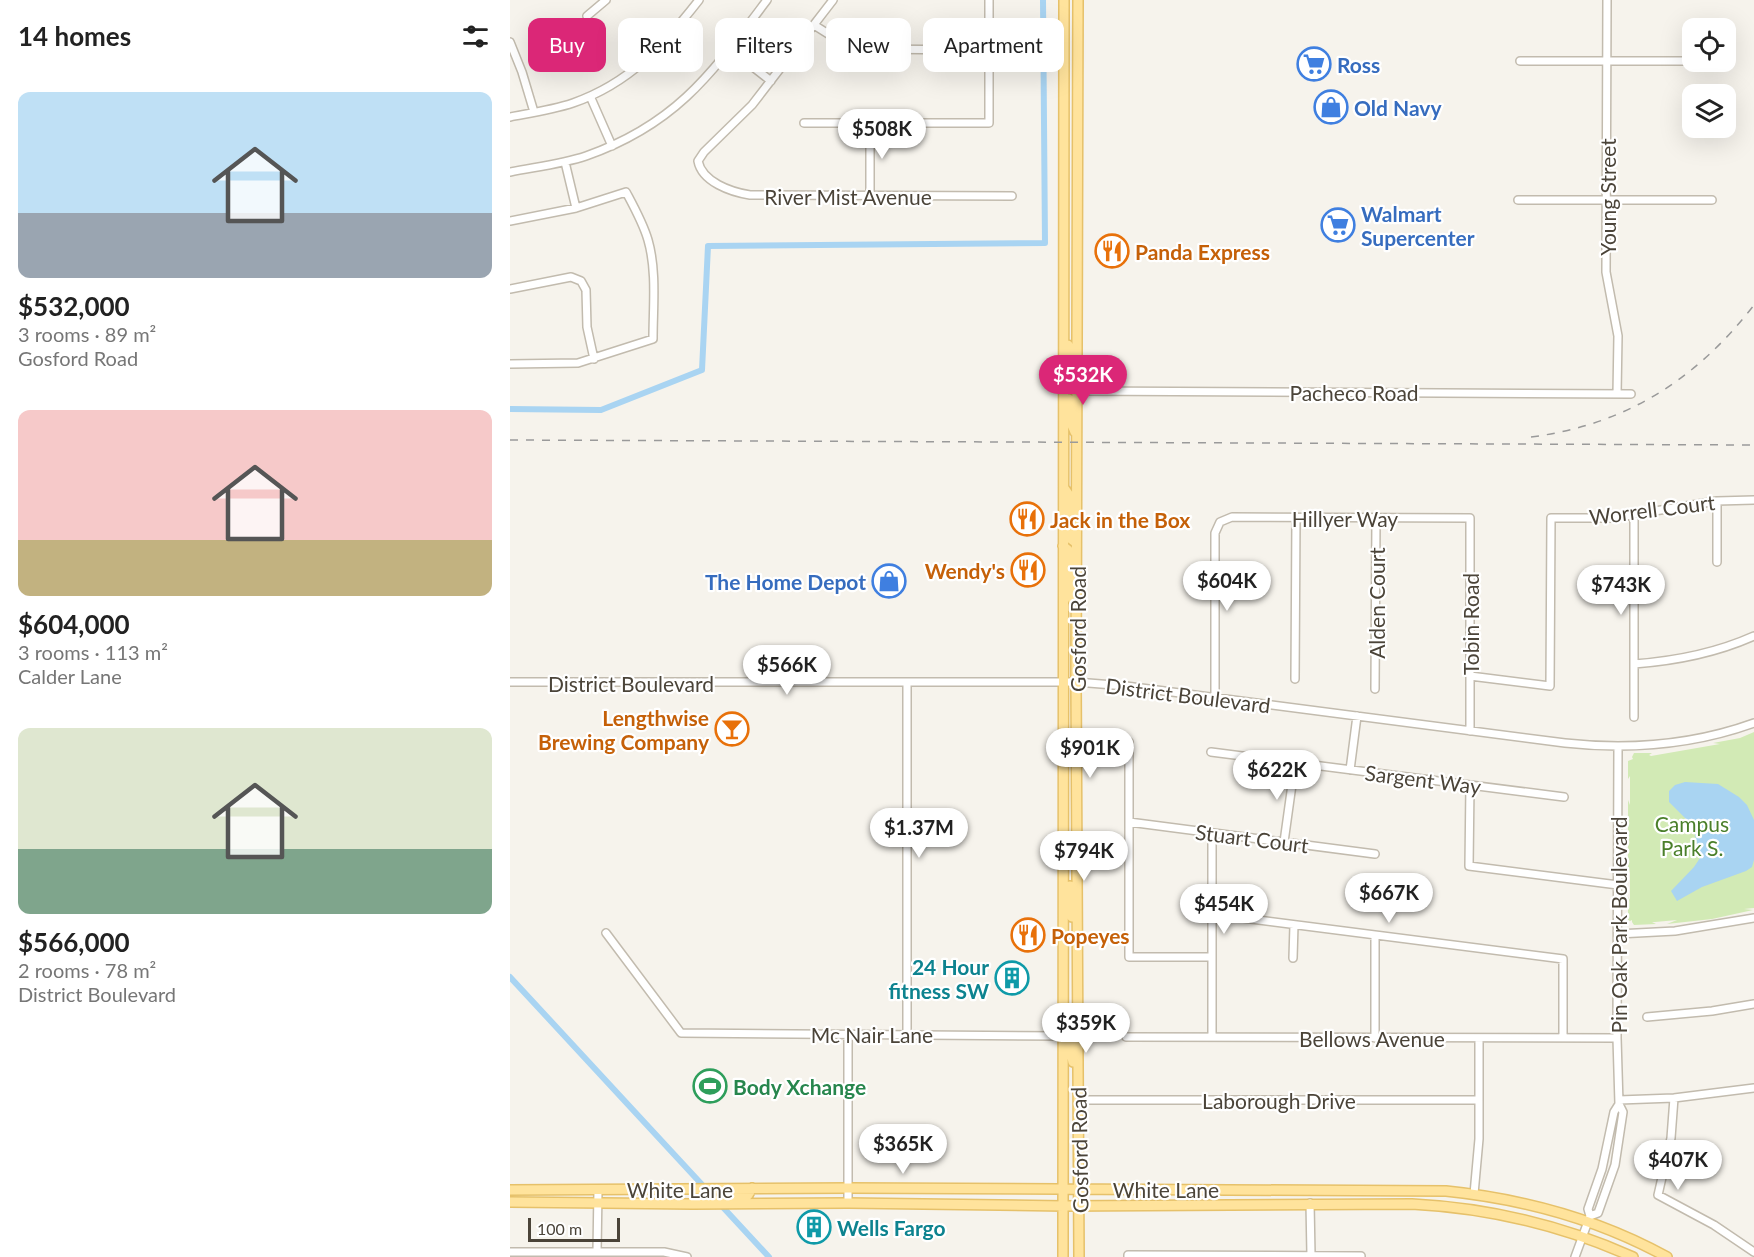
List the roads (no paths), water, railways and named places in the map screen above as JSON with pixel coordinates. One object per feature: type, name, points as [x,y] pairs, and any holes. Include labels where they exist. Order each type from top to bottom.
[{"type":"main road","name":"Gosford Road","points":[[1063,1257],[1064,0]]},
{"type":"main road","name":"Gosford Road","points":[[1078,0],[1076,934],[1079,1257]]},
{"type":"main road","points":[[1064,334],[1070,351],[1070,379],[1077,391]]},
{"type":"main road","points":[[1063,388],[1069,396],[1070,420],[1077,437]]},
{"type":"main road","points":[[1063,486],[1071,498],[1071,539],[1077,544]]},
{"type":"main road","points":[[1063,546],[1068,550],[1070,556],[1070,594],[1077,610]]},
{"type":"main road","points":[[1063,843],[1069,850],[1070,907],[1076,934]]},
{"type":"main road","points":[[1063,1036],[1068,1039],[1071,1046],[1078,1095]]},
{"type":"main road","name":"White Lane","points":[[510,1202],[693,1204],[743,1196],[752,1188],[1418,1189],[1474,1194],[1525,1203],[1589,1219],[1666,1257]]},
{"type":"main road","name":"White Lane","points":[[510,1190],[692,1189],[743,1196],[848,1203],[1064,1206],[1412,1204],[1468,1208],[1537,1222],[1582,1236],[1633,1257]]},
{"type":"street","points":[[587,16],[606,0]]},
{"type":"street","points":[[510,117],[558,107],[590,96],[618,82],[649,59],[699,0]]},
{"type":"street","points":[[753,18],[767,0]]},
{"type":"street","points":[[833,0],[814,25],[841,42],[861,49],[923,49]]},
{"type":"street","points":[[989,0],[989,18]]},
{"type":"street","name":"Young Street","points":[[1607,0],[1606,272],[1618,336],[1617,394]]},
{"type":"street","points":[[510,42],[534,112]]},
{"type":"street","points":[[1520,61],[1682,61]]},
{"type":"street","points":[[510,172],[565,162],[612,146],[647,128],[682,102],[715,68]]},
{"type":"street","points":[[759,72],[771,81],[778,72]]},
{"type":"street","points":[[804,123],[989,123],[989,72]]},
{"type":"street","name":"River Mist Avenue","points":[[771,81],[752,105],[704,152],[698,161],[699,169],[727,189],[750,195],[1012,196]]},
{"type":"street","points":[[590,96],[612,146]]},
{"type":"street","points":[[870,123],[870,196]]},
{"type":"street","points":[[565,162],[576,208]]},
{"type":"street","points":[[510,221],[576,208],[626,192],[643,226],[651,256],[653,339],[594,359],[561,364],[510,364]]},
{"type":"street","points":[[1518,200],[1712,200]]},
{"type":"street","points":[[510,289],[571,278],[581,281],[586,290],[587,327],[594,359]]},
{"type":"street","name":"Pacheco Road","points":[[1077,391],[1631,394]]},
{"type":"street","name":"Worrell Court","points":[[1470,676],[1550,686],[1551,518],[1611,518],[1717,501],[1754,500]]},
{"type":"street","points":[[1717,501],[1717,562]]},
{"type":"street","points":[[1634,515],[1634,717]]},
{"type":"street","name":"Hillyer Way","points":[[1215,698],[1215,533],[1220,522],[1232,517],[1470,518]]},
{"type":"street","points":[[1295,679],[1296,517]]},
{"type":"street","name":"Alden Court","points":[[1376,518],[1376,689]]},
{"type":"street","name":"Tobin Road","points":[[1470,518],[1470,731]]},
{"type":"street","points":[[1634,663],[1657,662],[1703,654],[1754,636]]},
{"type":"street","name":"District Boulevard","points":[[510,682],[907,684],[1076,682],[1126,686],[1579,744],[1618,746],[1680,742],[1754,723]]},
{"type":"street","points":[[907,684],[907,1034]]},
{"type":"street","points":[[1350,770],[1357,716]]},
{"type":"street","points":[[1129,742],[1129,957],[1212,957]]},
{"type":"street","name":"Pin Oak Park Boulevard","points":[[1589,1219],[1598,1213],[1615,1165],[1623,1112],[1619,1102],[1617,1038],[1618,746]]},
{"type":"street","name":"Sargent Way","points":[[1211,752],[1564,797]]},
{"type":"street","points":[[1284,842],[1295,763]]},
{"type":"street","points":[[1470,785],[1470,866],[1618,885]]},
{"type":"street","name":"Stuart Court","points":[[1129,822],[1375,854]]},
{"type":"street","points":[[1212,833],[1212,1037]]},
{"type":"street","points":[[1212,914],[1563,959],[1563,1038]]},
{"type":"street","points":[[1618,934],[1676,931],[1754,918]]},
{"type":"street","points":[[1293,958],[1294,925]]},
{"type":"street","name":"Mc Nair Lane","points":[[606,933],[681,1033],[1063,1036]]},
{"type":"street","points":[[1375,935],[1375,1038]]},
{"type":"street","points":[[1647,1017],[1712,1011],[1754,1004]]},
{"type":"street","points":[[848,1034],[848,1203]]},
{"type":"street","name":"Bellows Avenue","points":[[1126,1037],[1617,1038]]},
{"type":"street","points":[[1474,1194],[1479,1151],[1479,1038]]},
{"type":"street","points":[[1619,1102],[1754,1088]]},
{"type":"street","name":"Laborough Drive","points":[[1078,1095],[1479,1100]]},
{"type":"street","points":[[1674,1098],[1671,1138],[1658,1195],[1714,1225],[1754,1252]]},
{"type":"street","name":"Pin Oak Park Boulevard","points":[[1575,1257],[1589,1219],[1588,1209],[1602,1168],[1614,1112],[1619,1102]]},
{"type":"street","points":[[597,1252],[598,1190]]},
{"type":"street","points":[[1310,1203],[1311,1256]]},
{"type":"street","points":[[510,1252],[553,1254],[597,1252],[641,1255],[664,1252],[687,1257]]},
{"type":"street","points":[[1128,1256],[1361,1256]]},
{"type":"water","points":[[1685,782],[1718,784],[1747,805],[1754,820],[1754,860],[1752,867],[1746,871],[1702,887],[1677,901],[1671,891],[1700,858],[1693,826],[1669,802],[1669,791],[1675,785]]},
{"type":"waterway","points":[[510,409],[601,410],[702,370],[708,246],[1045,243],[1043,0]]},
{"type":"waterway","points":[[510,977],[769,1257]]},
{"type":"railway","points":[[1531,437],[1597,422],[1628,410],[1656,395],[1683,377],[1708,356],[1754,305]]},
{"type":"railway","points":[[510,440],[1754,445]]},
{"type":"place","name":"Ross","points":[[1314,64]]},
{"type":"place","name":"Old Navy","points":[[1331,107]]},
{"type":"place","name":"Walmart Supercenter","points":[[1338,225]]},
{"type":"place","name":"Panda Express","points":[[1112,251]]},
{"type":"place","name":"Jack in the Box","points":[[1027,519]]},
{"type":"place","name":"Wendy's","points":[[1028,570]]},
{"type":"place","name":"The Home Depot","points":[[889,581]]},
{"type":"place","name":"Lengthwise Brewing Company","points":[[732,729]]},
{"type":"place","name":"Popeyes","points":[[1028,935]]},
{"type":"place","name":"24 Hour fitness SW","points":[[1012,978]]},
{"type":"place","name":"Body Xchange","points":[[710,1086]]},
{"type":"place","name":"Wells Fargo","points":[[814,1227]]},
{"type":"park label","name":"Campus Park S.","points":[[1692,835]]}]
